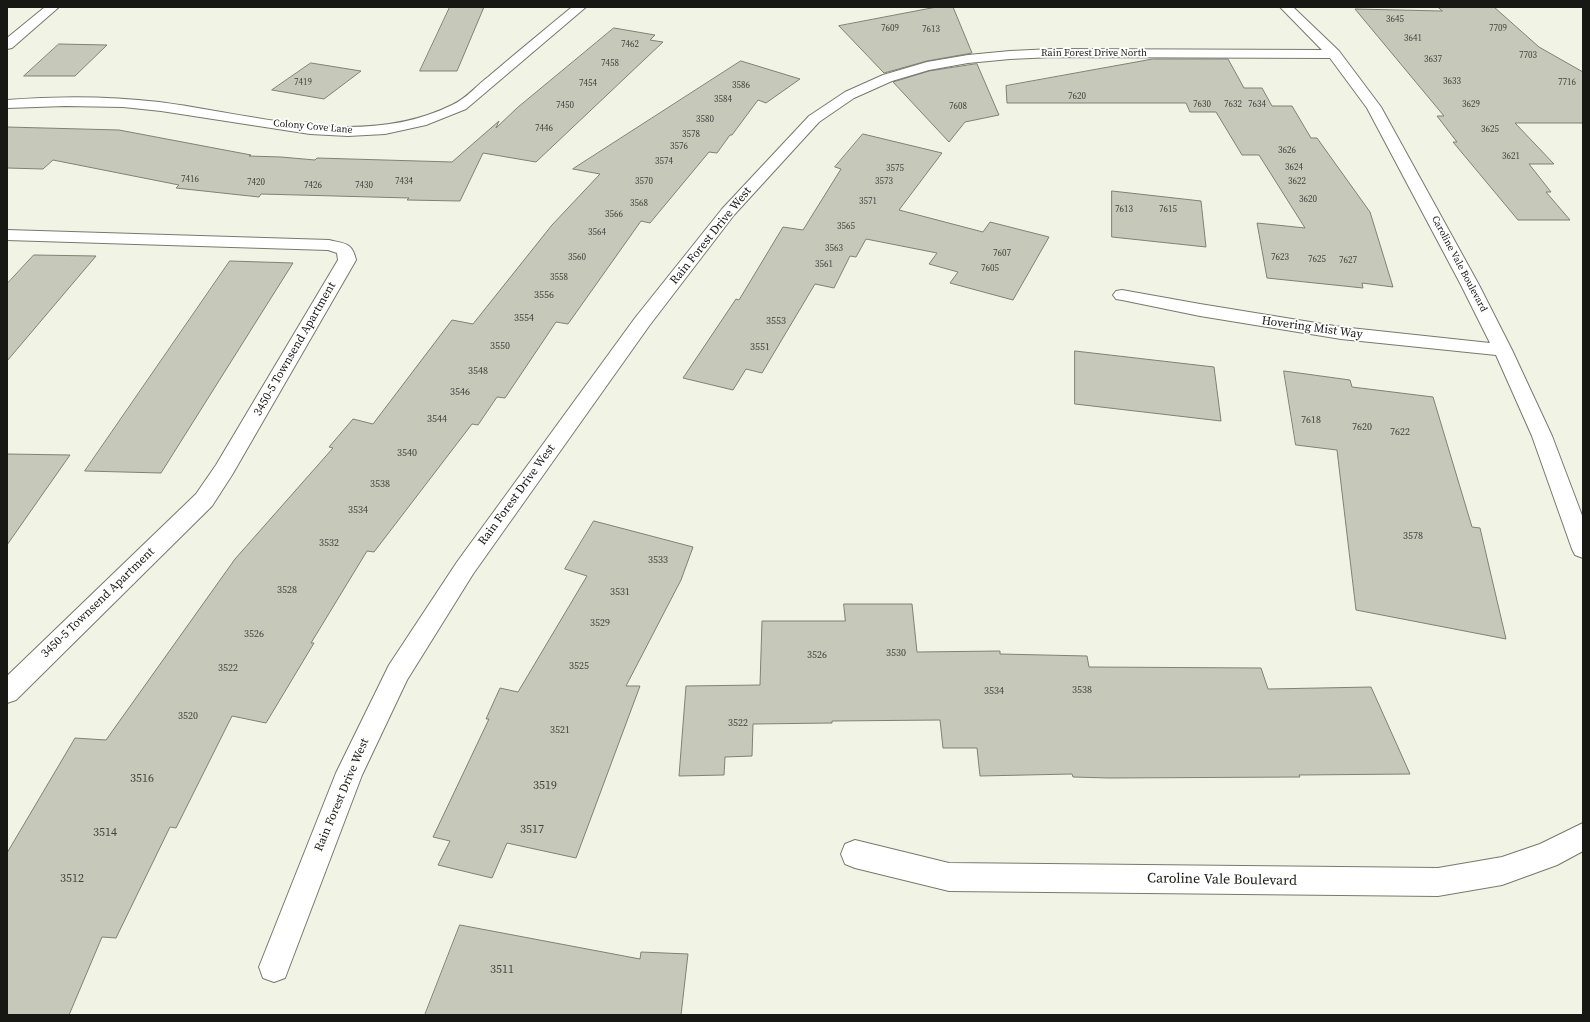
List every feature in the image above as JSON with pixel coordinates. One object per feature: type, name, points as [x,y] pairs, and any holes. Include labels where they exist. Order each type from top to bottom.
[{"type":"street","points":[[7,45],[53,7]]},
{"type":"street","name":"Colony Cove Lane","points":[[7,104],[45,101],[160,106],[286,126],[342,131],[386,130],[428,121],[458,108],[580,7]]},
{"type":"street","name":"Caroline Vale Boulevard","points":[[1286,7],[1334,54],[1374,107],[1504,350],[1542,436],[1583,549]]},
{"type":"street","name":"Rain Forest Drive North","points":[[859,90],[890,77],[963,58],[1020,53],[1334,54]]},
{"type":"street","name":"Rain Forest Drive West","points":[[274,967],[349,773],[398,673],[465,568],[642,322],[728,212],[814,119],[829,107],[859,90]]},
{"type":"street","name":"3450-5 Townsend Apartment","points":[[7,235],[329,245],[345,250],[347,260],[224,470],[204,500],[7,692]]},
{"type":"street","name":"Hovering Mist Way","points":[[1122,295],[1200,310],[1341,333],[1504,350]]},
{"type":"street","name":"Caroline Vale Boulevard","points":[[855,854],[949,876],[1438,882],[1502,871],[1547,856],[1583,836]]},
{"type":"building","points":[[450,7],[484,7],[457,71],[420,71]]},
{"type":"building","points":[[937,7],[953,7],[972,53],[927,61],[884,73],[839,26]]},
{"type":"building","points":[[1438,7],[1494,7],[1539,47],[1583,72],[1583,123],[1515,123],[1554,164],[1529,164],[1551,192],[1546,192],[1570,220],[1518,220],[1453,142],[1457,142],[1437,116],[1444,116],[1355,9],[1442,11]]},
{"type":"building","points":[[614,28],[655,35],[650,40],[663,42],[536,162],[483,153],[460,201],[407,200],[409,198],[261,194],[259,197],[176,188],[179,185],[53,160],[43,169],[7,168],[7,127],[119,130],[251,155],[249,156],[315,160],[317,158],[452,162],[499,121],[496,128],[517,108]]},
{"type":"building","points":[[59,44],[107,45],[75,76],[24,76]]},
{"type":"building","points":[[1153,59],[1228,59],[1244,88],[1262,88],[1272,106],[1292,106],[1311,138],[1317,138],[1370,212],[1393,287],[1362,283],[1363,288],[1267,278],[1257,223],[1305,228],[1259,155],[1242,155],[1216,112],[1190,112],[1186,103],[1007,103],[1006,86]]},
{"type":"building","points":[[741,61],[800,79],[766,103],[758,100],[717,153],[709,152],[650,223],[641,221],[568,324],[556,322],[505,398],[497,397],[478,425],[472,424],[374,552],[367,551],[311,643],[314,643],[266,723],[232,716],[176,828],[170,827],[116,938],[102,937],[69,1015],[7,1015],[7,853],[75,738],[106,740],[235,559],[333,448],[329,447],[353,419],[373,424],[452,320],[473,324],[552,225],[600,174],[573,169]]},
{"type":"building","points":[[311,63],[361,71],[324,99],[272,90]]},
{"type":"building","points":[[977,64],[999,115],[965,122],[949,142],[893,82],[929,71]]},
{"type":"building","points":[[863,134],[942,153],[899,210],[983,232],[990,222],[1049,237],[1013,300],[950,283],[958,272],[929,264],[937,253],[866,239],[856,257],[850,256],[834,288],[815,284],[762,373],[746,369],[733,390],[683,378],[736,299],[739,300],[783,227],[803,230],[841,169],[835,167]]},
{"type":"building","points":[[1112,191],[1201,201],[1206,247],[1112,237]]},
{"type":"building","points":[[34,255],[96,256],[7,361],[7,284]]},
{"type":"building","points":[[230,261],[293,263],[161,473],[85,471]]},
{"type":"building","points":[[1075,351],[1214,367],[1221,421],[1075,404]]},
{"type":"building","points":[[1284,371],[1350,380],[1352,387],[1433,397],[1472,527],[1480,528],[1506,639],[1356,610],[1337,450],[1296,445]]},
{"type":"building","points":[[7,454],[70,455],[7,545]]},
{"type":"building","points":[[594,521],[693,547],[681,580],[626,686],[640,686],[576,858],[507,843],[492,878],[438,865],[450,841],[433,837],[489,719],[486,719],[500,688],[518,692],[587,576],[565,569]]},
{"type":"building","points":[[844,604],[912,604],[917,652],[1000,651],[1000,654],[1087,656],[1089,667],[1261,668],[1268,689],[1371,687],[1410,774],[1299,775],[1300,777],[1109,778],[1073,777],[1072,774],[980,776],[977,748],[943,748],[940,720],[832,721],[832,723],[753,724],[752,756],[725,757],[724,775],[679,776],[686,686],[760,685],[762,621],[845,621]]},
{"type":"building","points":[[460,925],[640,959],[641,952],[688,954],[681,1015],[425,1015]]}]
